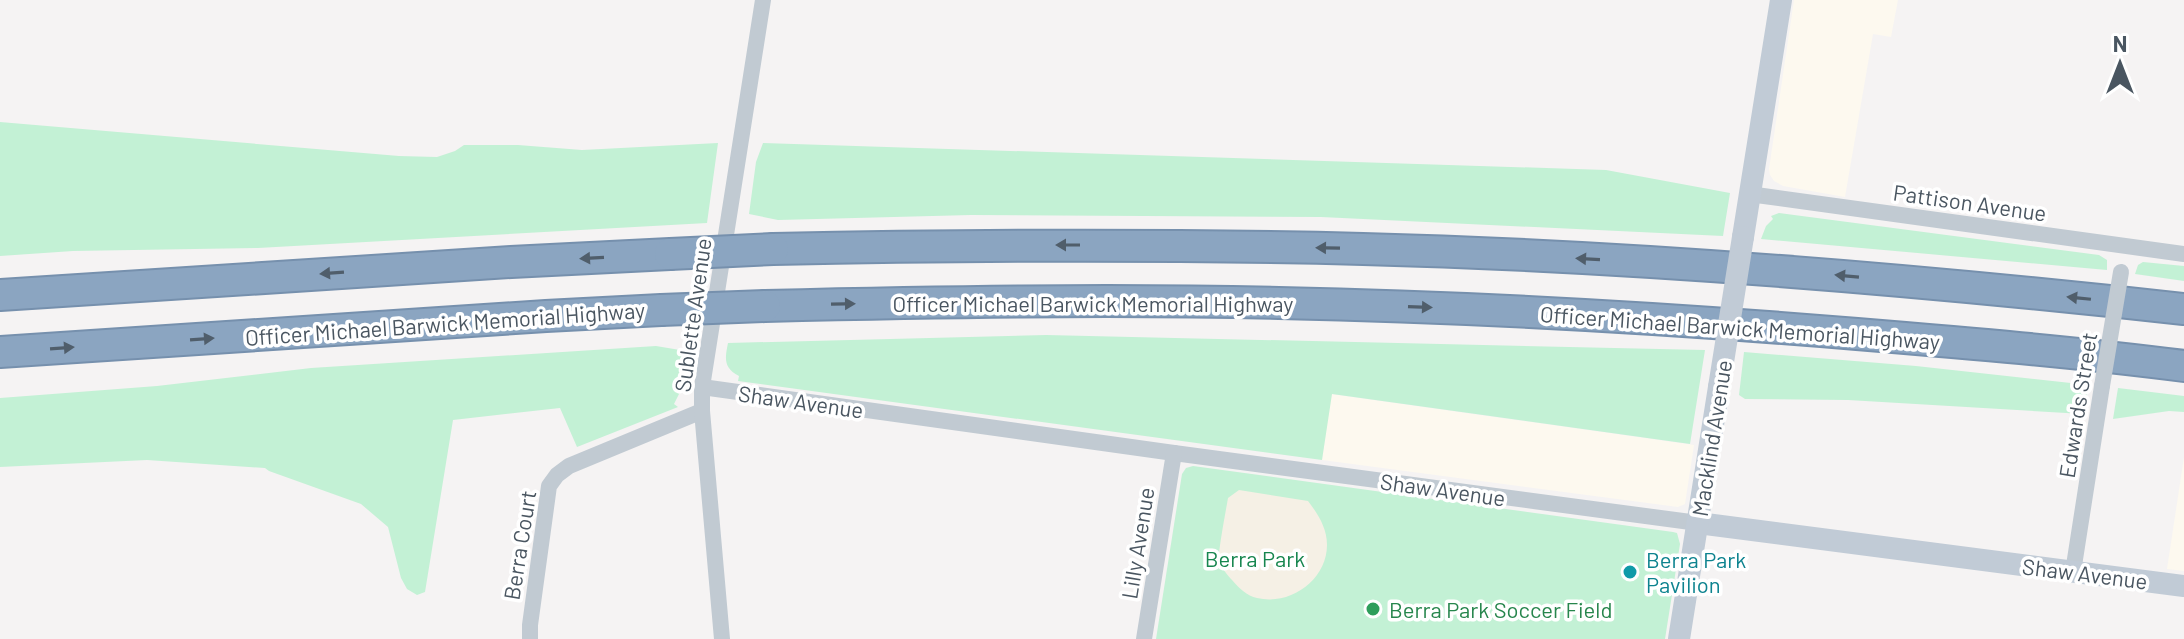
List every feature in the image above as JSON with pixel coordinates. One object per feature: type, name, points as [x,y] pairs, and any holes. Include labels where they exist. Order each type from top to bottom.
[{"type":"highway","points":[[0,295],[773,249],[1102,245],[1498,254],[1813,274],[2184,309]]},
{"type":"highway","name":"Officer Michael Barwick Memorial Highway","points":[[0,352],[661,310],[1179,301],[1491,310],[1776,327],[1990,345],[2184,366]]},
{"type":"street","name":"Sublette Avenue","points":[[722,639],[702,387],[763,0]]},
{"type":"street","name":"Macklind Avenue","points":[[1679,639],[1781,0]]},
{"type":"street","name":"Pattison Avenue","points":[[1749,194],[2184,254]]},
{"type":"street","name":"Edwards Street","points":[[2073,572],[2126,246]]},
{"type":"street","name":"Shaw Avenue","points":[[702,387],[1174,453],[2184,586]]},
{"type":"street","name":"Berra Court","points":[[530,639],[549,486],[557,475],[569,466],[702,411]]},
{"type":"street","name":"Lilly Avenue","points":[[1144,639],[1174,453]]},
{"type":"shaded area","points":[[1794,0],[1898,0],[1891,37],[1873,34],[1845,197],[1783,186],[1770,175]]},
{"type":"shaded area","points":[[1331,394],[1694,445],[1685,504],[1678,507],[1322,460]]},
{"type":"shaded area","points":[[2184,457],[2184,571],[2167,569]]},
{"type":"green space","points":[[0,122],[399,156],[437,157],[464,145],[582,150],[718,143],[707,223],[258,248],[73,251],[0,256]]},
{"type":"green space","points":[[763,143],[1606,170],[1730,193],[1723,236],[1321,217],[971,215],[778,220],[749,214],[756,162]]},
{"type":"green space","points":[[1779,213],[2099,255],[2107,260],[2107,270],[1761,239],[1766,226],[1773,219],[1771,216]]},
{"type":"green space","points":[[2143,262],[2184,266],[2184,281],[2135,274],[2138,265]]},
{"type":"green space","points":[[1046,335],[1705,350],[1690,444],[1332,394],[1322,460],[738,381],[739,376],[730,370],[726,358],[728,343]]},
{"type":"green space","points":[[656,346],[686,351],[680,392],[674,404],[678,407],[577,447],[560,408],[453,420],[425,592],[417,595],[407,589],[401,578],[388,527],[361,504],[265,468],[147,460],[0,467],[0,398],[157,386],[311,368]]},
{"type":"green space","points":[[1744,352],[1916,366],[2089,385],[2083,414],[1848,400],[1745,399],[1739,395]]},
{"type":"green space","points":[[2118,388],[2184,396],[2184,412],[2169,411],[2113,419]]},
{"type":"green space","name":"Berra Park","points":[[1193,466],[1677,533],[1680,544],[1665,639],[1156,639],[1182,474],[1186,468]]},
{"type":"sand","points":[[1239,490],[1308,501],[1321,522],[1327,545],[1321,569],[1314,579],[1294,594],[1282,598],[1257,598],[1243,591],[1224,571],[1219,555],[1228,498]]},
{"type":"place","name":"Berra Park Pavilion","points":[[1630,572]]},
{"type":"place","name":"Berra Park Soccer Field","points":[[1373,609]]}]
